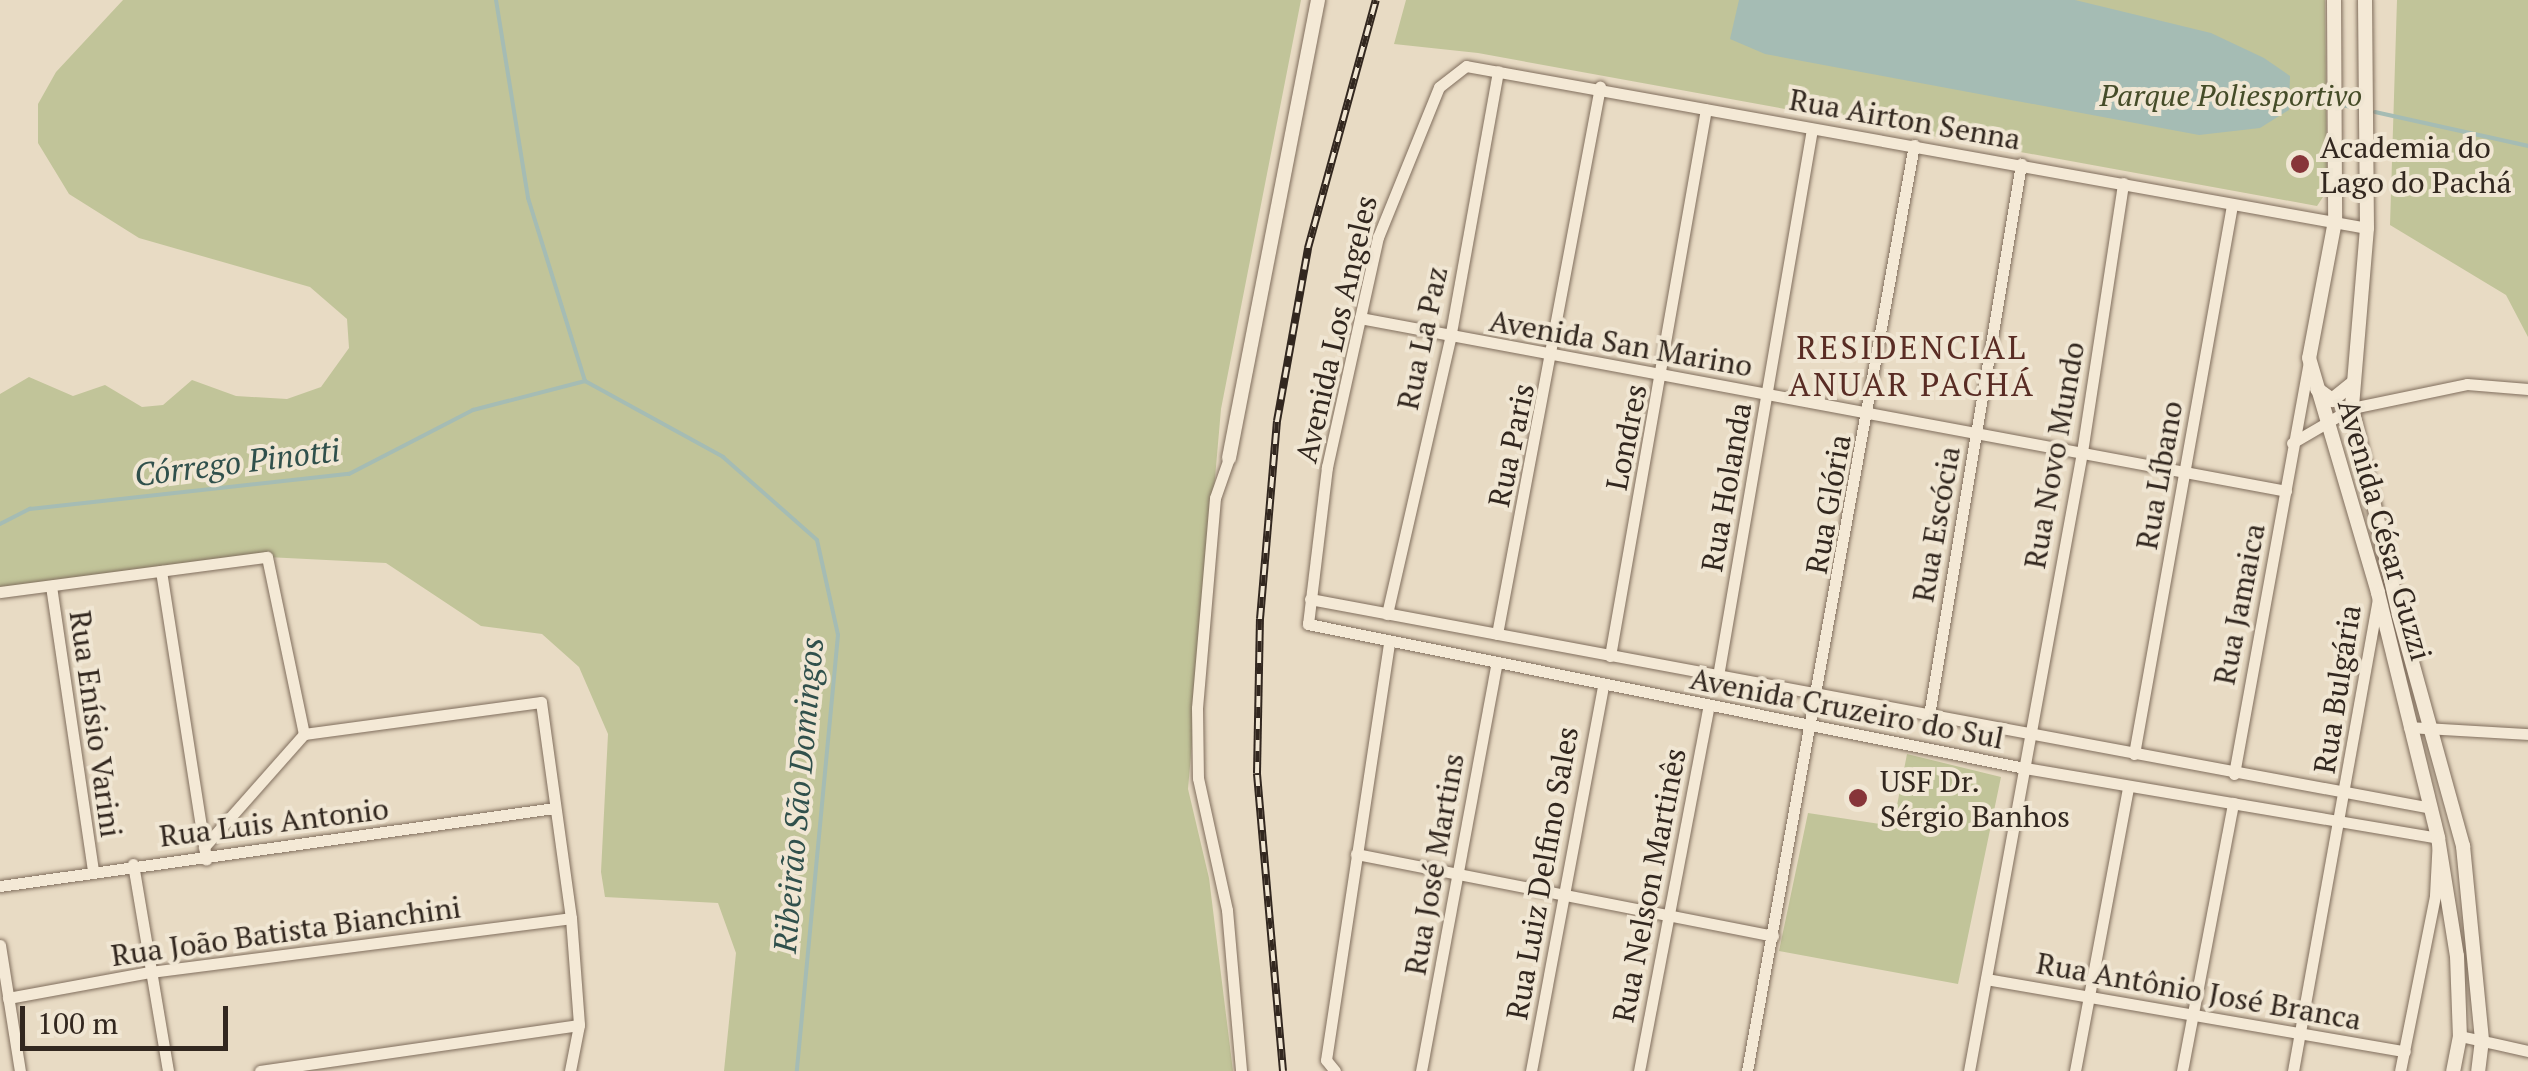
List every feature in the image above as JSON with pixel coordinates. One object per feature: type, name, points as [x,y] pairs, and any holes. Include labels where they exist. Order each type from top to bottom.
[{"type":"street","points":[[1241,1071],[1227,910],[1198,760],[1215,498],[1229,458],[1318,0]]},
{"type":"street","name":"Avenida César Guzzi","points":[[2334,0],[2335,220],[2310,358],[2378,593],[2438,838],[2457,956],[2460,1036],[2453,1071]]},
{"type":"street","name":"Avenida César Guzzi","points":[[2366,0],[2361,40],[2368,228],[2352,408],[2463,846],[2482,1040],[2478,1071]]},
{"type":"street","name":"Rua Airton Senna","points":[[1466,66],[1600,87],[1812,129],[2368,228]]},
{"type":"street","name":"Avenida Los Angeles","points":[[1308,624],[1327,468],[1360,318],[1400,171],[1439,87],[1466,66]]},
{"type":"street","name":"Rua La Paz","points":[[1387,614],[1450,338],[1498,71]]},
{"type":"street","name":"Rua Paris","points":[[1497,634],[1554,358],[1600,87]]},
{"type":"street","name":"Londres","points":[[1610,656],[1663,376],[1706,109]]},
{"type":"street","name":"Rua Holanda","points":[[1718,676],[1812,129]]},
{"type":"street","name":"Rua Glória","points":[[1747,1071],[1870,414],[1914,145]]},
{"type":"street","name":"Rua Escócia","points":[[1929,716],[2020,164]]},
{"type":"street","name":"Rua Novo Mundo","points":[[1968,1071],[2082,452],[2123,183]]},
{"type":"street","name":"Rua Líbano","points":[[2134,754],[2232,205]]},
{"type":"street","name":"Avenida San Marino","points":[[1360,318],[1554,358],[2286,491]]},
{"type":"street","name":"Rua Jamaica","points":[[2234,774],[2310,358]]},
{"type":"street","points":[[2317,388],[2332,400],[2352,384]]},
{"type":"street","points":[[2292,444],[2352,408],[2467,384],[2528,389]]},
{"type":"street","points":[[0,592],[268,557],[304,734]]},
{"type":"street","points":[[161,571],[205,853]]},
{"type":"street","name":"Rua Enísio Varini","points":[[51,586],[93,869]]},
{"type":"street","name":"Rua Bulgária","points":[[2293,1071],[2378,593]]},
{"type":"street","name":"Avenida Cruzeiro do Sul","points":[[1310,599],[2431,808]]},
{"type":"street","name":"Avenida Cruzeiro do Sul","points":[[1308,624],[1708,708],[2024,768],[2234,803],[2334,825],[2438,838]]},
{"type":"street","points":[[1335,1071],[1326,1060],[1389,642]]},
{"type":"street","name":"Rua José Martins","points":[[1421,1071],[1496,665]]},
{"type":"street","name":"Rua Luiz Delfino Sales","points":[[1532,1071],[1603,684]]},
{"type":"street","points":[[205,853],[304,734],[541,702],[571,918],[579,1024],[570,1071]]},
{"type":"street","name":"Rua Nelson Martinês","points":[[1639,1071],[1708,708]]},
{"type":"street","points":[[2410,727],[2528,734]]},
{"type":"street","points":[[2075,1071],[2128,786]]},
{"type":"street","points":[[2182,1071],[2234,803]]},
{"type":"street","name":"Rua Luis Antonio","points":[[0,886],[205,853],[554,808]]},
{"type":"street","points":[[2400,1071],[2436,896],[2438,838]]},
{"type":"street","points":[[1356,854],[1773,936]]},
{"type":"street","points":[[132,864],[168,1071]]},
{"type":"street","name":"Rua João Batista Bianchini","points":[[8,998],[150,972],[571,918]]},
{"type":"street","points":[[0,945],[20,1071]]},
{"type":"street","name":"Rua Antônio José Branca","points":[[1986,979],[2404,1051]]},
{"type":"street","points":[[260,1071],[579,1024]]},
{"type":"street","points":[[2460,1036],[2528,1051]]},
{"type":"green space","points":[[123,0],[1301,0],[1221,409],[1188,789],[1209,878],[1233,1071],[724,1071],[736,953],[718,903],[605,897],[601,872],[608,734],[579,667],[542,634],[481,626],[386,563],[267,557],[0,591],[0,394],[29,377],[73,396],[105,385],[142,407],[163,405],[192,380],[236,396],[287,399],[321,387],[349,348],[347,319],[310,287],[139,238],[69,194],[38,143],[38,104],[56,72]]},
{"type":"green space","name":"Parque Poliesportivo","points":[[1406,0],[2325,0],[2327,191],[2317,206],[1478,53],[1394,44]]},
{"type":"green space","points":[[2397,0],[2528,0],[2528,337],[2506,295],[2390,225]]},
{"type":"green space","points":[[1907,754],[2001,777],[1958,984],[1779,951],[1808,813],[1893,826]]},
{"type":"water","points":[[1739,0],[2075,0],[2211,33],[2264,58],[2290,76],[2289,110],[2260,128],[2199,135],[1765,54],[1730,39]]},
{"type":"waterway","name":"Ribeirão São Domingos","points":[[496,0],[528,198],[585,381],[723,457],[817,540],[838,635],[797,1071]]},
{"type":"waterway","points":[[2287,94],[2302,97]]},
{"type":"waterway","points":[[2312,99],[2325,102]]},
{"type":"waterway","points":[[2341,105],[2358,108]]},
{"type":"waterway","points":[[2375,112],[2528,146]]},
{"type":"waterway","name":"Córrego Pinotti","points":[[0,524],[30,509],[349,474],[473,410],[585,381]]},
{"type":"railway","points":[[1283,1071],[1257,773],[1260,619],[1277,421],[1308,248],[1376,0]]},
{"type":"place","name":"Academia do Lago do Pachá","points":[[2300,164]]},
{"type":"place","name":"USF Dr. Sérgio Banhos","points":[[1858,798]]},
{"type":"district","name":"RESIDENCIAL ANUAR PACHÁ","points":[[1912,366]]}]
